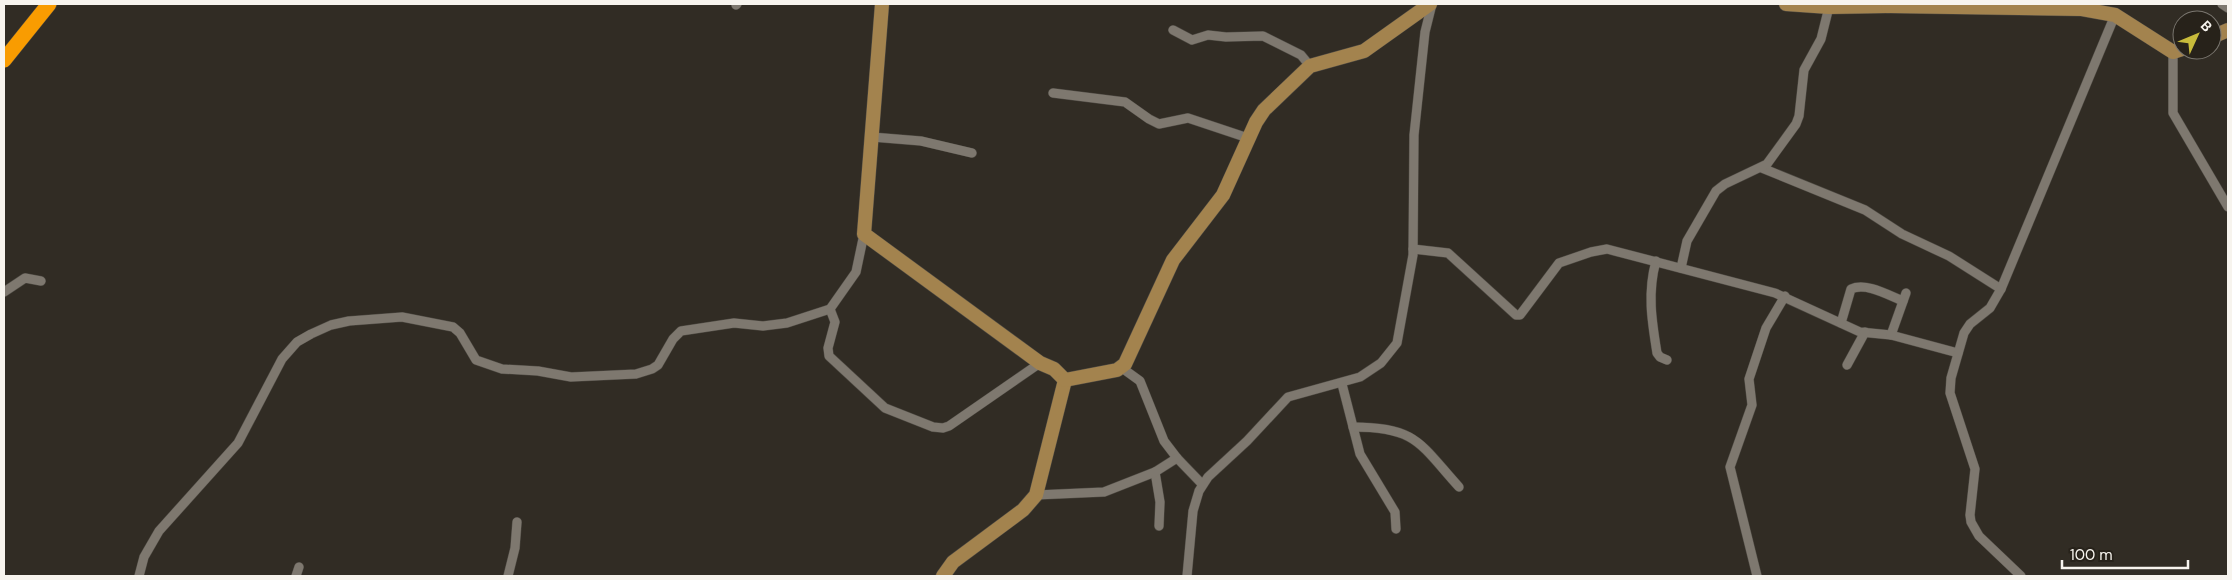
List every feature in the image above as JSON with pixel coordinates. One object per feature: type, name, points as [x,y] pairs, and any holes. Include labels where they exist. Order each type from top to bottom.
[{"type":"highway","points":[[4,60],[49,4]]},
{"type":"street","points":[[139,576],[144,557],[159,531],[238,444],[290,349],[311,334],[331,325],[393,316],[446,324],[460,333],[474,358],[479,362],[504,370],[538,371],[574,377],[644,372],[658,364],[673,339],[681,331],[734,324],[763,326],[787,323],[830,309],[856,272],[864,234],[882,4]]},
{"type":"street","points":[[1065,380],[1112,372],[1122,368],[1128,359],[1173,260],[1223,195],[1248,138],[1264,110],[1310,66],[1364,51],[1431,4]]},
{"type":"street","points":[[1187,576],[1193,511],[1202,484],[1213,471],[1247,441],[1288,397],[1342,384],[1360,377],[1374,369],[1397,343],[1413,249],[1414,135],[1425,32],[1431,4]]},
{"type":"street","points":[[1786,4],[1829,7],[1888,5],[2081,6],[2115,15],[2172,47]]},
{"type":"street","points":[[2222,4],[2228,8]]},
{"type":"street","points":[[1681,268],[1687,241],[1716,191],[1725,184],[1762,168],[1771,159],[1798,120],[1804,70],[1823,34],[1829,7]]},
{"type":"street","points":[[2021,576],[1979,536],[1971,522],[1970,514],[1975,469],[1950,393],[1951,378],[1967,329],[1990,308],[2001,289],[2115,15]]},
{"type":"street","points":[[1173,30],[1192,40],[1208,35],[1226,37],[1263,36],[1301,55],[1310,66]]},
{"type":"street","points":[[2176,60],[2173,113],[2228,207]]},
{"type":"street","points":[[1053,93],[1125,102],[1159,124],[1188,118],[1248,138]]},
{"type":"street","points":[[872,137],[921,141],[972,153]]},
{"type":"street","points":[[1762,168],[1865,210],[1902,234],[1949,256],[2001,289]]},
{"type":"street","points":[[864,234],[1040,364],[1054,370],[1065,380]]},
{"type":"street","points":[[1413,249],[1448,253],[1516,315],[1520,315],[1555,266],[1562,261],[1607,249],[1785,296],[1840,323],[1865,332],[1891,335],[1958,353]]},
{"type":"street","points":[[1656,261],[1650,290],[1650,312],[1657,353],[1660,358],[1667,360]]},
{"type":"street","points":[[4,292],[25,278],[41,281]]},
{"type":"street","points":[[1840,323],[1851,289],[1864,287],[1904,297],[1891,335]]},
{"type":"street","points":[[1756,576],[1730,467],[1752,405],[1750,379],[1766,328],[1785,296]]},
{"type":"street","points":[[830,309],[835,322],[828,351],[832,359],[885,408],[933,427],[944,428],[949,426],[1040,364]]},
{"type":"street","points":[[1847,365],[1865,332]]},
{"type":"street","points":[[1122,368],[1140,381],[1159,432],[1176,458],[1202,484]]},
{"type":"street","points":[[943,576],[953,562],[1024,510],[1036,495],[1065,380]]},
{"type":"street","points":[[1342,384],[1363,461],[1395,512],[1396,529]]},
{"type":"street","points":[[1353,427],[1382,428],[1407,434],[1417,440],[1459,487]]},
{"type":"street","points":[[1036,495],[1104,492],[1155,472],[1176,458]]},
{"type":"street","points":[[1155,472],[1160,502],[1159,526]]},
{"type":"street","points":[[508,576],[515,548],[517,522]]}]
